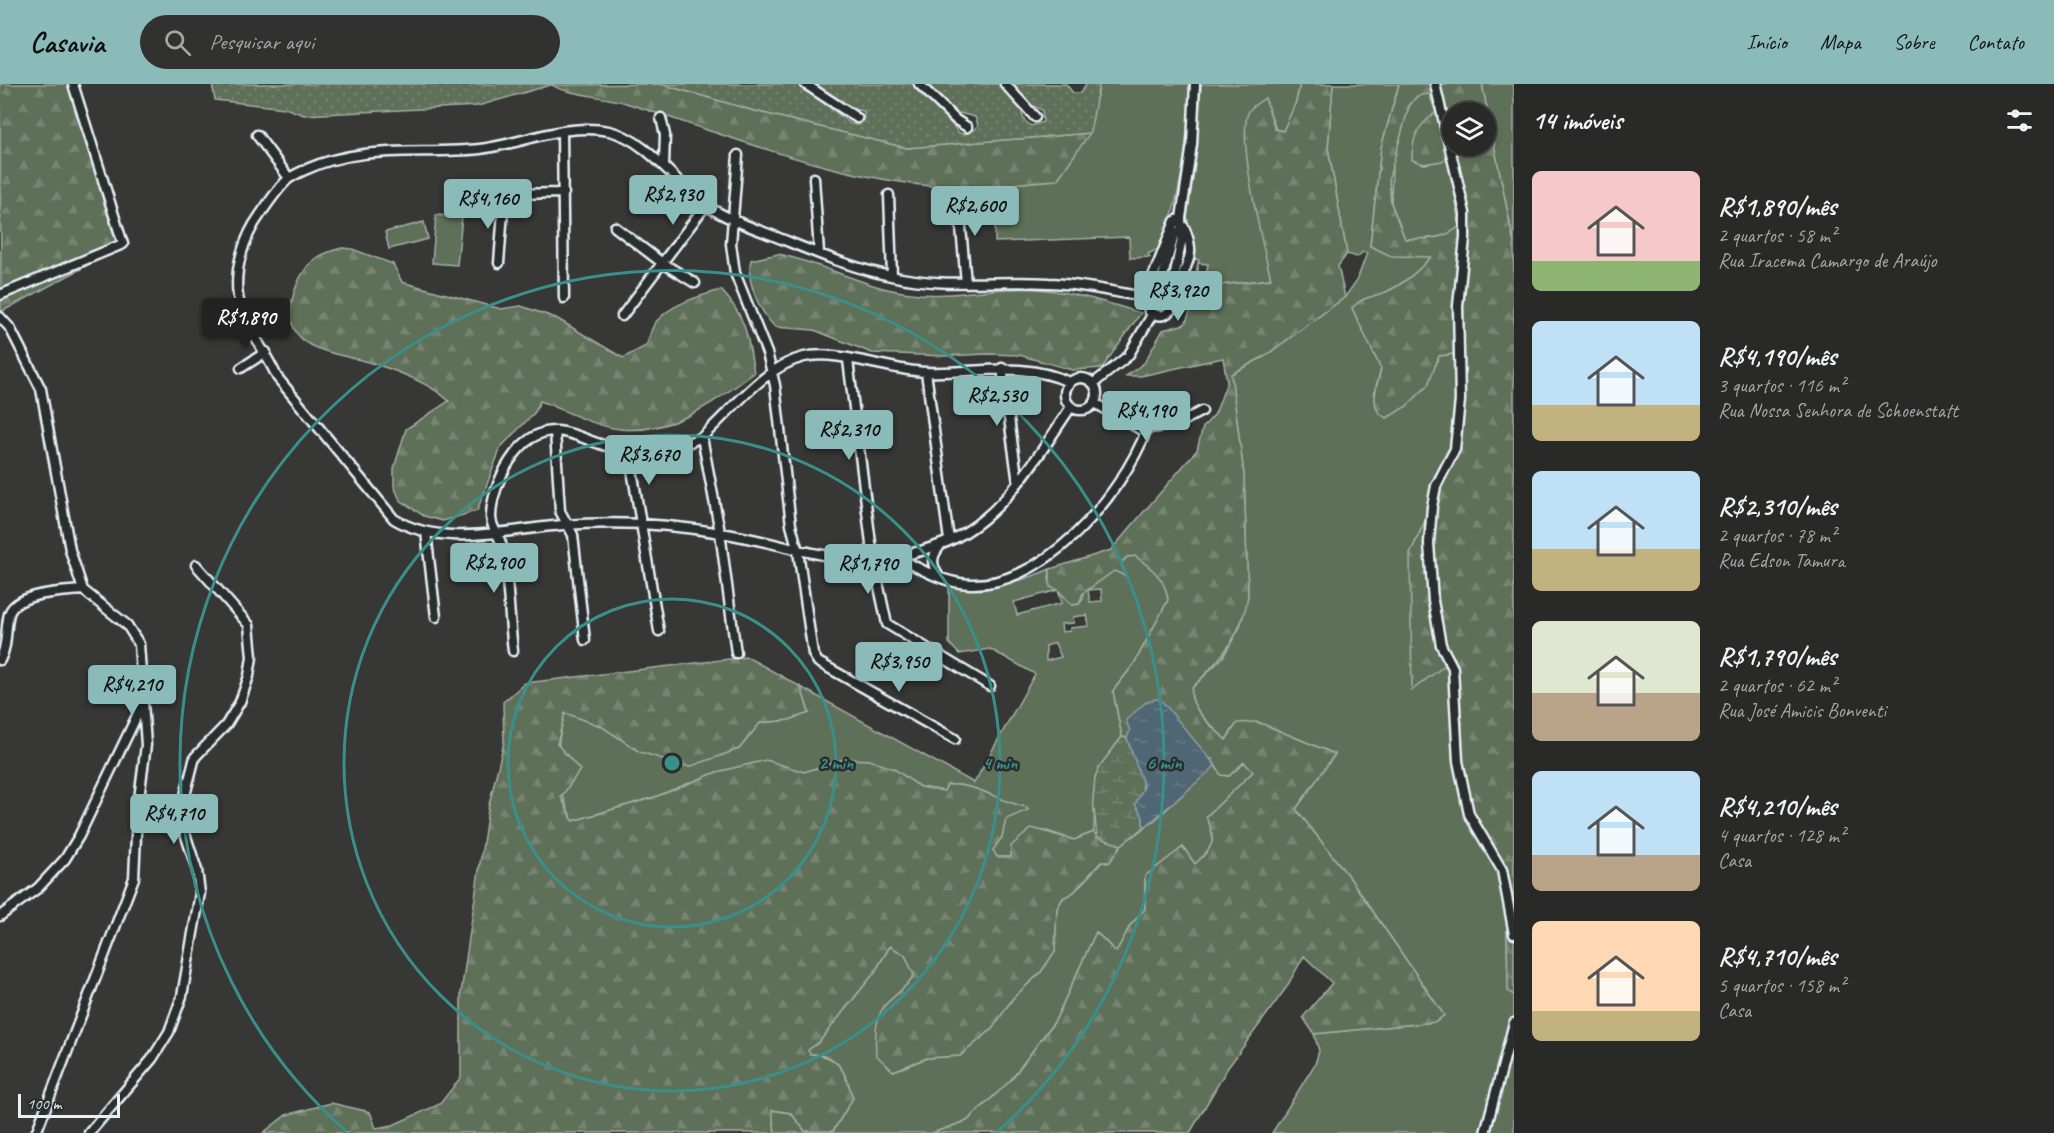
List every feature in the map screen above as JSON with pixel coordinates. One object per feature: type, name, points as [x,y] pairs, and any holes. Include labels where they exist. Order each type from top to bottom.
[{"type":"street","points":[[0,295],[123,244],[73,84]]},
{"type":"street","points":[[805,84],[857,118]]},
{"type":"street","points":[[919,84],[956,120],[967,127]]},
{"type":"street","points":[[1005,84],[1035,117]]},
{"type":"street","points":[[1176,301],[1169,285],[1175,231],[1181,218],[1192,144],[1195,84]]},
{"type":"street","points":[[1435,84],[1465,213],[1465,238],[1458,306],[1460,400],[1455,449],[1436,486],[1432,507],[1429,543],[1433,601],[1441,645],[1453,668],[1458,761],[1469,814],[1503,870],[1514,934]]},
{"type":"street","points":[[661,118],[665,135],[664,164]]},
{"type":"street","points":[[1071,407],[1002,503],[972,527],[945,542],[896,557],[873,559],[832,557],[720,532],[643,525],[567,525],[468,535],[426,532],[408,527],[394,519],[277,377],[266,352],[244,316],[238,295],[239,269],[249,231],[289,178],[324,162],[368,153],[481,148],[562,132],[610,131],[664,164],[706,205],[734,220],[819,254],[892,276],[966,283],[1053,283],[1146,293],[1183,278]]},
{"type":"street","points":[[562,132],[564,298]]},
{"type":"street","points":[[257,135],[289,178]]},
{"type":"street","points":[[738,155],[731,244],[735,273],[772,371],[791,525],[798,551],[813,654],[818,662],[955,739]]},
{"type":"street","points":[[814,178],[819,254]]},
{"type":"street","points":[[499,262],[504,199],[510,194],[564,193]]},
{"type":"street","points":[[958,194],[966,283]]},
{"type":"street","points":[[889,195],[892,276]]},
{"type":"street","points":[[622,316],[706,205]]},
{"type":"street","points":[[1181,218],[1190,257],[1176,301],[1168,313],[1153,314],[1146,307],[1146,293],[1175,221],[1181,218]]},
{"type":"street","points":[[615,226],[661,262],[695,283]]},
{"type":"street","points":[[1175,231],[1185,238]]},
{"type":"street","points":[[1169,285],[1185,238]]},
{"type":"street","points":[[1094,383],[1128,356],[1153,314]]},
{"type":"street","points":[[0,317],[10,328],[41,389],[70,550],[83,590],[127,625],[139,644],[146,745],[137,813],[134,878],[36,1133]]},
{"type":"street","points":[[0,331],[10,328]]},
{"type":"street","points":[[241,368],[266,352]]},
{"type":"street","points":[[513,651],[502,544],[490,520],[501,478],[513,455],[527,440],[555,431],[629,452],[671,448],[702,437],[772,371],[805,357],[834,356],[926,372],[1002,368],[1033,369],[1069,382]]},
{"type":"street","points":[[848,360],[873,559],[887,624],[990,686]]},
{"type":"street","points":[[1002,368],[1018,483]]},
{"type":"street","points":[[926,372],[945,542]]},
{"type":"street","points":[[1071,407],[1065,393],[1069,382],[1079,377],[1094,383],[1097,391],[1095,403]]},
{"type":"street","points":[[1071,407],[1082,410],[1095,403]]},
{"type":"street","points":[[1095,403],[1140,429],[1175,425],[1202,411]]},
{"type":"street","points":[[896,557],[939,577],[960,583],[987,583],[1006,579],[1044,561],[1114,492],[1141,446],[1147,429]]},
{"type":"street","points":[[555,431],[560,511],[573,535],[585,640]]},
{"type":"street","points":[[702,437],[720,532],[736,653]]},
{"type":"street","points":[[629,452],[659,631]]},
{"type":"street","points":[[426,532],[436,617]]},
{"type":"street","points":[[939,577],[932,567],[932,555],[945,542]]},
{"type":"street","points":[[89,1133],[152,1059],[168,1032],[182,996],[200,893],[197,870],[181,821],[183,803],[195,756],[226,725],[240,702],[249,676],[252,657],[249,625],[196,565]]},
{"type":"street","points":[[0,660],[8,634],[10,612],[19,601],[35,596],[83,590]]},
{"type":"street","points":[[0,916],[38,888],[65,859],[79,836],[144,701]]},
{"type":"street","points":[[1485,1133],[1514,1023]]},
{"type":"green space","points":[[0,84],[68,84],[118,249],[1,312]]},
{"type":"green space","points":[[212,84],[554,84],[478,106],[304,115],[285,108],[215,100]]},
{"type":"green space","points":[[661,84],[755,111],[907,148],[1090,133],[1057,180],[986,187],[943,187],[863,175],[823,166],[626,103],[566,91],[552,85]]},
{"type":"green space","points":[[661,84],[800,84],[851,124],[859,125],[864,121],[864,111],[851,109],[811,84],[915,84],[959,133],[965,134],[973,132],[978,125],[975,117],[951,111],[923,84],[1000,84],[1019,102],[1024,120],[1031,126],[1043,122],[1042,110],[1029,104],[1009,84],[1066,84],[1073,93],[1080,93],[1087,84],[1099,84],[1090,133],[907,148],[755,111]]},
{"type":"green space","points":[[1099,84],[1189,84],[1188,126],[1183,168],[1174,209],[1160,248],[1148,254],[1150,257],[1130,258],[1129,237],[995,242],[995,184],[1057,180],[1098,93]]},
{"type":"green space","points":[[1201,84],[1300,84],[1296,102],[1284,131],[1276,130],[1265,98],[1258,213],[1271,279],[1204,287],[1208,264],[1198,263],[1199,260],[1195,259],[1191,262],[1192,246],[1187,217],[1197,150]]},
{"type":"green space","points":[[1300,84],[1333,84],[1328,148],[1347,254],[1338,266],[1345,297],[1265,356],[1231,374],[1244,475],[1248,595],[1241,622],[1229,646],[1192,688],[1191,695],[1202,717],[1226,740],[1237,723],[1258,722],[1335,754],[1296,809],[1352,881],[1444,1015],[1436,1022],[1314,1034],[1303,1017],[1332,983],[1304,956],[1286,988],[1227,1069],[1190,1133],[932,1133],[967,1121],[1010,1081],[1055,1021],[1096,932],[1116,952],[1130,926],[1145,909],[1145,876],[1183,847],[1195,864],[1212,843],[1212,832],[1206,817],[1253,772],[1244,762],[1229,776],[1221,775],[1212,759],[1130,731],[1127,738],[1122,737],[1113,691],[1134,664],[1168,600],[1161,580],[1152,570],[1135,556],[1127,557],[1121,563],[1126,576],[1114,571],[1083,593],[1079,604],[1072,605],[1058,590],[1050,587],[1050,569],[1111,550],[1197,450],[1203,427],[1215,414],[1227,382],[1223,358],[1141,376],[1126,376],[1144,363],[1163,330],[1185,324],[1192,302],[1198,263],[1196,285],[1204,287],[1271,279],[1248,169],[1246,127],[1248,113],[1265,98],[1275,129],[1283,131],[1296,102]]},
{"type":"green space","points":[[1333,84],[1399,84],[1381,148],[1370,246],[1432,256],[1399,285],[1364,299],[1352,308],[1381,369],[1374,393],[1387,418],[1420,392],[1430,377],[1439,356],[1461,353],[1458,449],[1410,554],[1455,658],[1460,764],[1506,869],[1508,990],[1514,995],[1514,1015],[1504,1049],[1514,1051],[1514,1133],[1272,1133],[1315,1064],[1319,1051],[1314,1034],[1436,1022],[1444,1015],[1352,881],[1296,809],[1335,754],[1258,722],[1233,729],[1226,740],[1197,710],[1192,695],[1192,688],[1223,657],[1240,627],[1248,595],[1244,475],[1231,374],[1265,356],[1345,297],[1357,280],[1367,253],[1363,252],[1357,257],[1347,254],[1328,148]]},
{"type":"green space","points":[[1399,84],[1482,84],[1486,102],[1442,102],[1442,156],[1496,156],[1496,154],[1514,244],[1514,995],[1508,991],[1506,870],[1473,819],[1460,764],[1455,658],[1412,690],[1410,554],[1458,449],[1460,353],[1439,356],[1428,385],[1407,406],[1387,418],[1381,415],[1375,404],[1375,397],[1381,369],[1352,308],[1363,299],[1386,292],[1399,285],[1431,257],[1391,256],[1370,246],[1381,148]],"holes":[[[1429,94],[1436,112],[1417,132],[1413,144],[1412,160],[1424,164],[1447,160],[1455,192],[1459,227],[1440,237],[1405,239],[1391,203],[1389,178],[1409,106],[1417,96]]]},
{"type":"green space","points":[[1482,84],[1514,84],[1514,244],[1496,154],[1496,102],[1486,102]]},
{"type":"green space","points":[[1429,93],[1436,112],[1424,164],[1447,160],[1455,192],[1459,227],[1440,237],[1405,239],[1391,203],[1392,165],[1409,106],[1417,96]]},
{"type":"green space","points":[[436,215],[462,217],[457,265],[432,263]]},
{"type":"green space","points":[[424,222],[428,239],[389,249],[385,232]]},
{"type":"green space","points":[[342,248],[352,249],[393,264],[402,282],[501,309],[521,306],[556,318],[623,358],[646,346],[652,328],[661,316],[685,302],[721,290],[736,309],[745,329],[754,373],[692,414],[658,427],[620,429],[600,425],[540,401],[535,412],[501,447],[477,511],[443,521],[424,516],[400,500],[394,486],[394,468],[406,429],[449,401],[424,383],[404,374],[311,345],[300,337],[292,325],[291,309],[296,287],[303,272],[319,257]]},
{"type":"green space","points":[[778,254],[876,286],[910,293],[942,294],[1022,288],[1051,290],[1141,313],[1102,368],[1072,370],[1019,355],[945,356],[872,353],[814,330],[775,327],[769,321],[759,305],[752,286],[751,260]]},
{"type":"green space","points":[[1160,287],[1168,290],[1171,298],[1168,306],[1160,309],[1152,306],[1149,298],[1152,290]]},
{"type":"green space","points":[[1135,556],[1157,575],[1164,586],[1168,600],[1134,664],[1113,691],[1122,737],[1099,767],[1095,778],[1094,832],[1074,840],[1047,831],[1029,830],[1011,857],[997,857],[992,850],[1002,837],[1006,818],[1026,807],[967,786],[947,785],[944,791],[920,787],[894,769],[869,760],[845,759],[804,772],[766,761],[717,772],[655,797],[573,821],[562,794],[558,768],[559,741],[565,712],[601,726],[640,752],[739,749],[760,723],[789,720],[809,713],[801,687],[974,783],[1035,674],[990,649],[959,654],[949,643],[949,586],[1001,585],[1050,569],[1049,580],[1072,605],[1079,604],[1083,599],[1083,593],[1114,571],[1125,575],[1121,563],[1127,557]],"holes":[[[1101,589],[1102,601],[1090,602],[1088,590]],[[1058,590],[1062,603],[1017,615],[1014,602]],[[1087,615],[1089,626],[1070,628],[1070,631],[1062,632],[1061,624],[1074,623],[1073,617]],[[1055,643],[1061,657],[1046,661],[1046,646]]]},
{"type":"green space","points":[[747,657],[801,687],[809,713],[789,720],[760,723],[739,749],[689,767],[640,752],[601,726],[565,713],[557,744],[580,770],[561,797],[573,821],[655,797],[717,772],[766,760],[804,772],[845,759],[869,760],[894,769],[920,787],[944,791],[947,785],[967,786],[1026,807],[1028,810],[1006,819],[1002,837],[993,850],[997,857],[1011,857],[1011,846],[1032,828],[1074,840],[1094,832],[1097,837],[1121,845],[1110,862],[1101,862],[1074,892],[1063,898],[1057,908],[1055,951],[1041,972],[1013,998],[992,1029],[960,1056],[927,1058],[893,1071],[876,1055],[878,1021],[883,1008],[914,975],[905,955],[890,946],[874,973],[819,1042],[808,1050],[810,1054],[829,1058],[840,1067],[853,1098],[833,1131],[805,1131],[791,1113],[772,1110],[775,1133],[263,1133],[286,1115],[331,1103],[370,1112],[376,1128],[393,1125],[440,1104],[461,1077],[461,993],[488,809],[504,742],[503,702],[525,683]]},
{"type":"green space","points":[[1122,737],[1127,738],[1141,778],[1143,792],[1137,800],[1143,824],[1146,826],[1121,845],[1097,837],[1093,799],[1095,778],[1099,767]]},
{"type":"green space","points":[[1245,762],[1253,772],[1207,816],[1213,838],[1210,848],[1195,864],[1183,847],[1145,876],[1145,909],[1130,926],[1116,952],[1096,932],[1055,1021],[1010,1081],[967,1121],[932,1133],[775,1133],[771,1110],[791,1113],[805,1131],[833,1131],[853,1098],[840,1067],[829,1058],[810,1054],[808,1050],[819,1042],[874,973],[890,946],[905,955],[914,975],[905,990],[885,1005],[894,1071],[927,1058],[960,1056],[992,1029],[1013,998],[1041,972],[1055,951],[1057,908],[1063,898],[1074,892],[1102,862],[1108,863],[1121,845],[1155,820],[1215,765],[1221,775],[1229,776]]},
{"type":"water","points":[[1156,699],[1161,700],[1215,765],[1146,826],[1135,804],[1144,787],[1127,738],[1130,731],[1126,720],[1145,703]]}]
